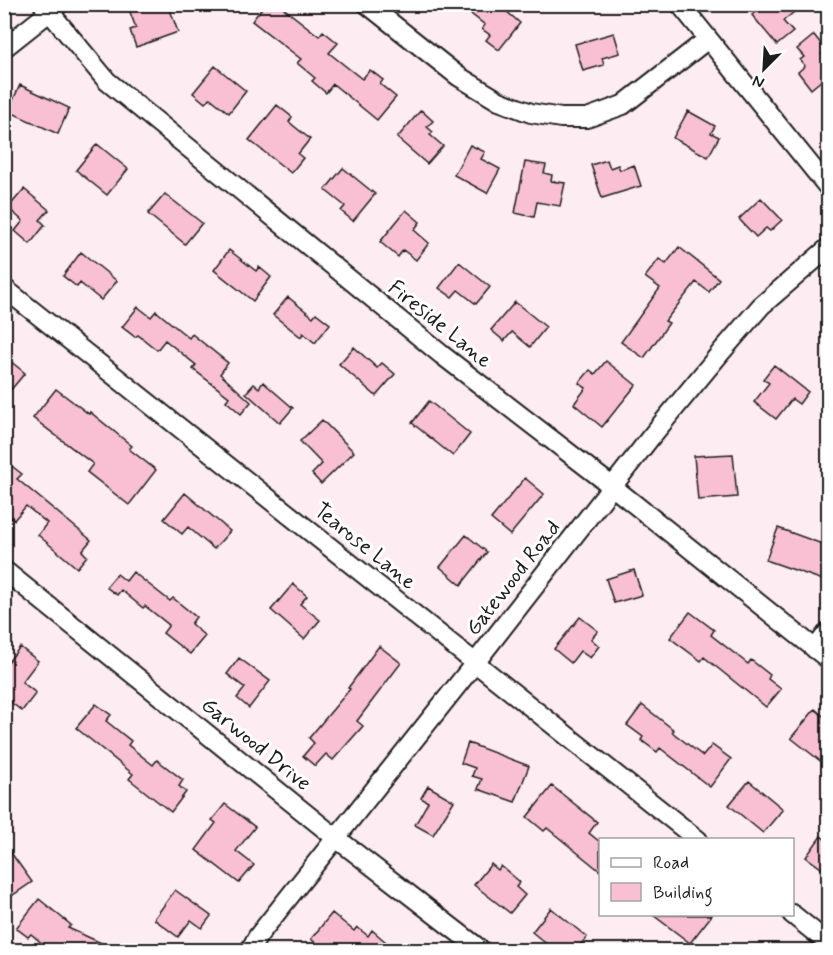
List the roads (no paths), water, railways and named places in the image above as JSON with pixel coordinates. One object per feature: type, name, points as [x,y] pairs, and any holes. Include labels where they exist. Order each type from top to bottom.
[{"type":"street","points":[[368,4],[440,63],[499,101],[531,114],[561,118],[587,118],[623,105],[708,39]]},
{"type":"street","points":[[680,4],[828,187]]},
{"type":"street","points":[[4,48],[50,7]]},
{"type":"street","name":"Fireside Lane","points":[[50,7],[107,81],[442,355],[822,654]]},
{"type":"street","name":"Gatewood Road","points":[[250,951],[258,936],[613,488],[650,438],[761,306],[828,248]]},
{"type":"street","name":"Tearose Lane","points":[[4,288],[695,838]]},
{"type":"street","name":"Garwood Drive","points":[[4,570],[336,838],[481,951]]},
{"type":"street","points":[[822,654],[828,632]]},
{"type":"street","points":[[794,916],[828,943]]}]
